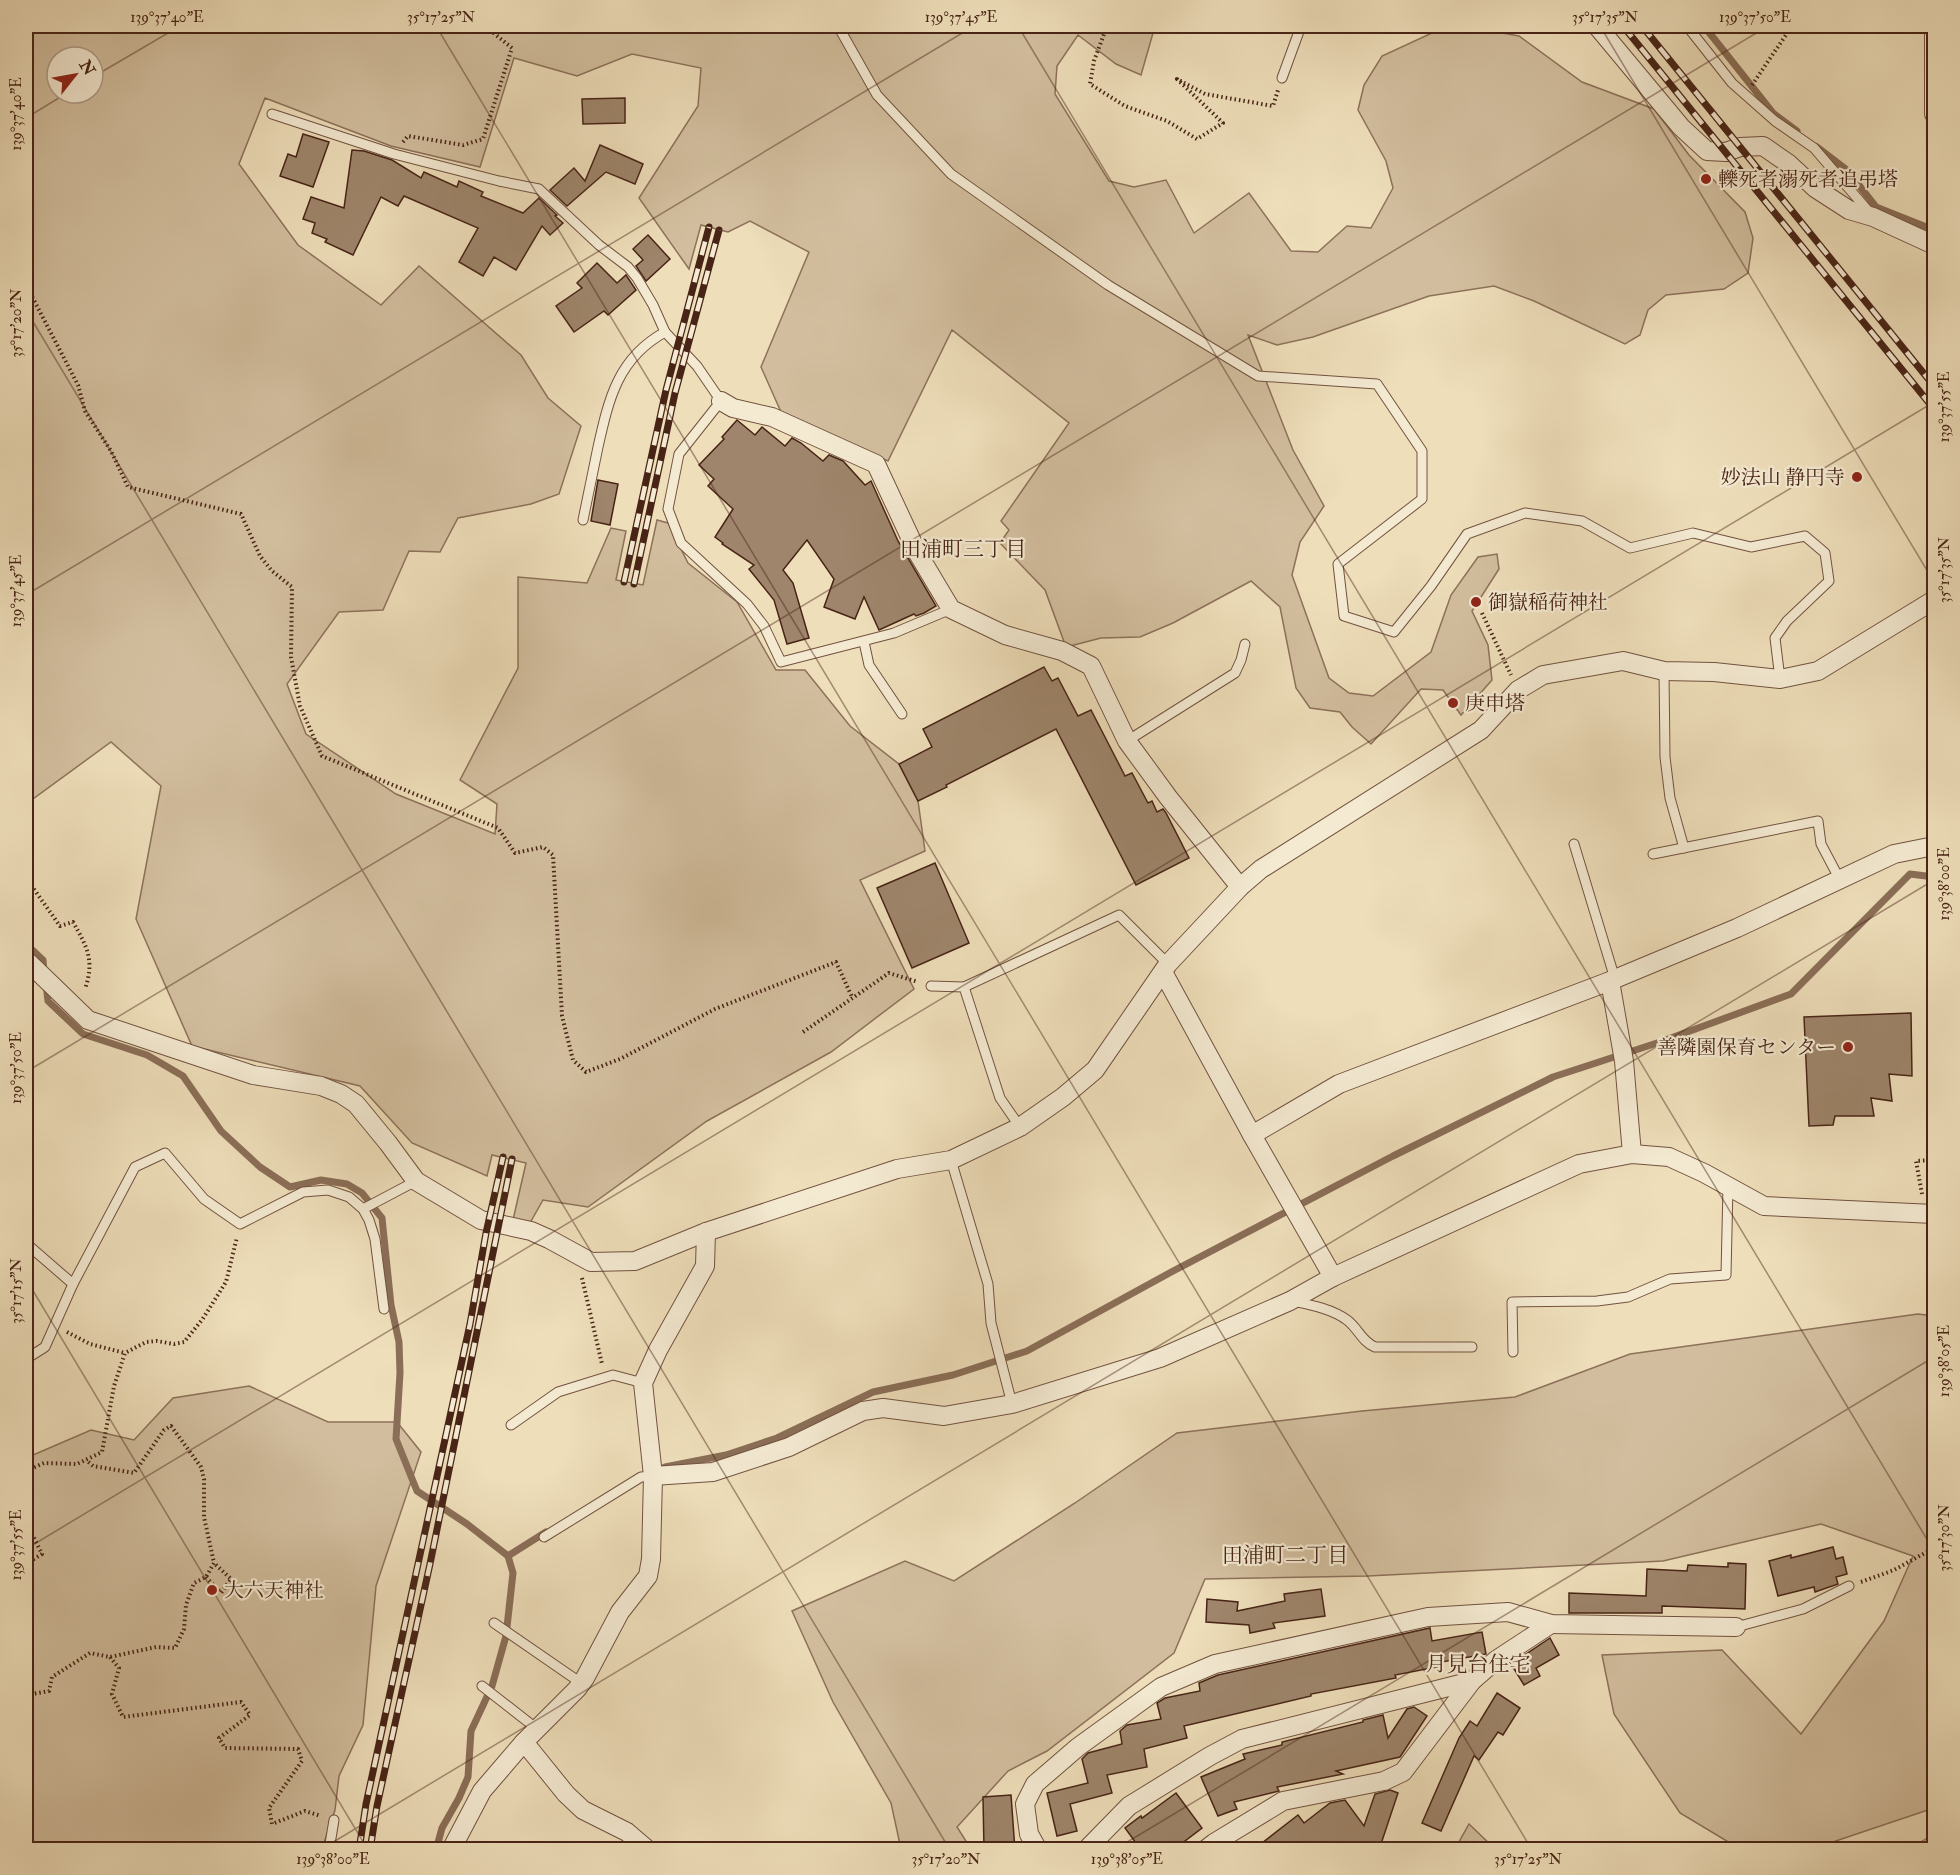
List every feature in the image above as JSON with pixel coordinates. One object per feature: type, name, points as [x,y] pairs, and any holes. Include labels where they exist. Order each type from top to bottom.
[{"type":"street","points":[[1597,26],[1681,127],[1707,152],[1726,152],[1740,147],[1763,146],[1789,164],[1815,188],[1849,210],[1873,217],[1935,245]]},
{"type":"street","points":[[1934,26],[1935,114]]},
{"type":"street","points":[[721,401],[733,408],[772,417],[876,464],[917,552],[951,609],[1005,635],[1062,651],[1091,666],[1127,741],[1168,797],[1240,887]]},
{"type":"street","points":[[30,971],[88,1020],[253,1075],[321,1086],[340,1094],[356,1104],[416,1181],[481,1220],[531,1231],[591,1262],[635,1261],[706,1232],[897,1169],[951,1160],[1020,1127],[1063,1097],[1095,1070],[1165,968],[1240,887],[1261,869],[1481,730],[1518,690],[1543,675],[1623,661],[1664,671],[1714,672],[1780,679],[1818,671],[1935,600]]},
{"type":"street","points":[[1252,1135],[1339,1084],[1612,980],[1737,928],[1894,854],[1935,846]]},
{"type":"street","points":[[1165,968],[1252,1135],[1333,1277]]},
{"type":"street","points":[[1612,980],[1624,1061],[1632,1154]]},
{"type":"street","points":[[653,1476],[713,1472],[789,1447],[863,1411],[883,1408],[944,1416],[1012,1404],[1160,1358],[1290,1301],[1333,1277],[1579,1164],[1632,1154],[1669,1157],[1704,1173],[1764,1206],[1935,1214]]},
{"type":"street","points":[[451,1850],[482,1791],[581,1683],[620,1612],[648,1576],[651,1559],[653,1476],[643,1383],[658,1350],[705,1266],[706,1232]]},
{"type":"street","points":[[1038,1850],[1029,1834],[1025,1804],[1035,1784],[1078,1747],[1161,1687],[1215,1664],[1428,1617],[1508,1612],[1551,1624],[1736,1627]]},
{"type":"street","points":[[1205,1850],[1214,1842],[1283,1801],[1384,1781],[1403,1772],[1472,1681],[1496,1660],[1551,1624]]},
{"type":"street","points":[[1086,1850],[1129,1806],[1242,1739],[1472,1681]]},
{"type":"street","points":[[531,1735],[566,1794],[584,1810],[627,1832],[648,1850]]},
{"type":"lane","points":[[838,26],[877,95],[951,174],[1108,285],[1258,376],[1377,384],[1422,451],[1422,499],[1338,564],[1344,616],[1394,632],[1431,586],[1467,534],[1525,513],[1582,521],[1630,548],[1692,533],[1751,547],[1805,536],[1825,553],[1829,581],[1787,621],[1775,638],[1780,679]]},
{"type":"lane","points":[[1282,78],[1301,26]]},
{"type":"lane","points":[[1688,26],[1732,83],[1775,121],[1814,148],[1873,217]]},
{"type":"lane","points":[[272,114],[394,154],[539,189],[599,245],[628,267],[653,305],[665,332],[697,366],[721,401],[679,454],[668,509],[681,543],[747,604],[764,626],[781,662],[894,633],[951,609]]},
{"type":"lane","points":[[583,520],[607,404],[616,382],[641,348],[665,332]]},
{"type":"lane","points":[[864,642],[869,665],[903,714]]},
{"type":"lane","points":[[1127,741],[1235,673],[1245,644]]},
{"type":"lane","points":[[1664,671],[1665,757],[1670,798],[1684,848]]},
{"type":"lane","points":[[1653,854],[1818,821],[1821,844],[1840,880]]},
{"type":"lane","points":[[1574,844],[1612,980]]},
{"type":"lane","points":[[931,986],[964,987],[1119,915],[1165,968]]},
{"type":"lane","points":[[964,987],[1000,1098],[1020,1127]]},
{"type":"lane","points":[[26,1359],[45,1347],[73,1284],[135,1167],[165,1153],[204,1199],[240,1224],[303,1192],[328,1190],[349,1197],[363,1209],[375,1239],[384,1309]]},
{"type":"lane","points":[[951,1160],[988,1284],[991,1323],[1012,1404]]},
{"type":"lane","points":[[363,1209],[416,1181]]},
{"type":"lane","points":[[1513,1352],[1512,1302],[1598,1301],[1628,1297],[1670,1279],[1725,1275],[1728,1186]]},
{"type":"lane","points":[[26,1236],[28,1245],[73,1284]]},
{"type":"lane","points":[[1290,1301],[1331,1311],[1348,1321],[1369,1345],[1375,1347],[1472,1347]]},
{"type":"lane","points":[[511,1425],[558,1392],[612,1374],[643,1383]]},
{"type":"lane","points":[[544,1538],[641,1477],[653,1476]]},
{"type":"lane","points":[[1736,1627],[1803,1609],[1849,1586]]},
{"type":"lane","points":[[494,1623],[581,1683]]},
{"type":"lane","points":[[482,1686],[531,1735]]},
{"type":"lane","points":[[329,1850],[334,1820]]},
{"type":"path","points":[[394,154],[408,136],[463,145],[483,140],[512,48],[485,26]]},
{"type":"path","points":[[1107,26],[1094,62],[1090,84],[1125,106],[1167,121],[1197,139],[1223,123],[1177,79],[1205,94],[1273,106],[1282,78]]},
{"type":"path","points":[[1745,95],[1792,26]]},
{"type":"path","points":[[26,285],[78,385],[85,411],[111,450],[128,487],[241,514],[260,556],[272,571],[292,587],[291,657],[300,706],[322,756],[498,828],[515,853],[543,847],[553,855],[562,1016],[573,1060],[586,1072],[620,1059],[716,1009],[836,962],[852,997]]},
{"type":"path","points":[[1482,613],[1518,690]]},
{"type":"path","points":[[26,878],[60,926],[73,922],[88,950],[89,976],[78,1010]]},
{"type":"path","points":[[803,1032],[889,974],[931,986]]},
{"type":"path","points":[[1922,1194],[1916,1161],[1935,1160]]},
{"type":"path","points":[[26,1471],[44,1462],[77,1464],[102,1452],[114,1386],[125,1353],[146,1342],[174,1344],[184,1342],[202,1320],[226,1282],[240,1224]]},
{"type":"path","points":[[576,1254],[606,1377]]},
{"type":"path","points":[[56,1325],[90,1344],[125,1353]]},
{"type":"path","points":[[86,1460],[93,1466],[134,1473],[164,1430],[171,1426],[201,1467],[204,1479],[204,1517],[214,1563],[231,1579],[222,1593],[206,1577]]},
{"type":"path","points":[[26,1535],[33,1536],[42,1554],[26,1564]]},
{"type":"path","points":[[1849,1586],[1894,1570],[1935,1548]]},
{"type":"path","points":[[26,1695],[49,1691],[52,1677],[90,1653],[110,1658],[156,1647],[175,1648],[184,1629],[186,1605],[194,1583],[206,1577],[214,1563]]},
{"type":"path","points":[[110,1658],[119,1668],[112,1694],[123,1717],[241,1702],[250,1715],[219,1738],[225,1748],[298,1749],[302,1761],[269,1808],[272,1824],[304,1811]]},
{"type":"shaded area","points":[[26,26],[1155,26],[1141,75],[1116,64],[1078,35],[1057,66],[1055,94],[1109,181],[1134,187],[1166,180],[1194,233],[1249,193],[1291,251],[1318,252],[1347,226],[1371,228],[1393,188],[1386,161],[1358,110],[1364,85],[1382,56],[1447,26],[1463,26],[1519,36],[1582,82],[1654,109],[1689,155],[1745,212],[1753,238],[1748,273],[1724,289],[1666,295],[1648,310],[1640,335],[1625,344],[1534,301],[1494,286],[1429,296],[1313,337],[1277,345],[1248,335],[1293,450],[1324,506],[1300,542],[1292,575],[1329,678],[1349,693],[1373,696],[1431,652],[1451,595],[1478,557],[1497,554],[1499,569],[1472,611],[1488,645],[1492,680],[1461,715],[1443,690],[1421,689],[1371,744],[1352,727],[1340,712],[1310,708],[1296,688],[1280,607],[1251,581],[1173,623],[1140,637],[1101,638],[1066,647],[1045,590],[1000,543],[1009,530],[1001,521],[1069,423],[952,330],[888,461],[781,412],[761,367],[809,252],[750,221],[728,232],[701,225],[689,269],[639,198],[698,106],[701,68],[632,54],[577,76],[514,58],[480,167],[391,146],[265,98],[239,164],[298,245],[381,305],[419,266],[521,355],[548,398],[581,426],[559,494],[531,504],[458,518],[440,552],[409,551],[383,610],[339,612],[287,684],[306,734],[396,794],[495,834],[497,804],[460,780],[518,668],[518,577],[587,583],[611,528],[626,531],[616,580],[643,585],[657,520],[668,523],[688,563],[737,602],[776,670],[805,670],[850,726],[899,764],[918,801],[925,851],[860,880],[914,989],[831,1052],[707,1121],[588,1207],[543,1200],[530,1223],[513,1220],[526,1163],[492,1155],[487,1176],[412,1143],[360,1086],[192,1046],[136,919],[161,786],[111,742],[26,804]]},
{"type":"shaded area","points":[[1918,1314],[1934,1316],[1934,1808],[1812,1849],[1740,1849],[1680,1813],[1614,1714],[1602,1655],[1722,1650],[1801,1734],[1884,1621],[1913,1556],[1821,1524],[1663,1561],[1368,1576],[1205,1579],[1174,1653],[1047,1751],[1008,1771],[957,1827],[971,1849],[901,1849],[891,1803],[833,1702],[792,1611],[905,1561],[954,1581],[1075,1503],[1177,1433],[1362,1411],[1515,1397],[1630,1354]]},
{"type":"shaded area","points":[[249,1386],[328,1422],[397,1422],[421,1452],[376,1586],[363,1725],[339,1776],[335,1810],[322,1849],[26,1850],[26,1458],[91,1430],[134,1440],[173,1398]]},
{"type":"shaded area","points":[[1469,1824],[1495,1849],[1455,1849]]},
{"type":"building","points":[[625,98],[625,123],[583,124],[582,99]]},
{"type":"building","points":[[303,134],[329,142],[313,187],[280,176],[288,154],[296,157]]},
{"type":"building","points":[[600,145],[643,164],[635,184],[606,172],[567,206],[550,190],[574,168],[585,181]]},
{"type":"building","points":[[352,150],[364,151],[392,160],[421,178],[424,172],[457,187],[459,181],[483,192],[481,196],[523,213],[539,198],[563,223],[550,235],[542,226],[516,270],[494,257],[483,276],[459,262],[478,228],[404,196],[398,206],[381,197],[353,255],[325,242],[327,239],[312,233],[315,223],[303,219],[311,197],[344,208]]},
{"type":"building","points":[[648,235],[670,259],[646,281],[636,266],[643,260],[633,249]]},
{"type":"building","points":[[597,263],[617,283],[626,275],[636,290],[608,315],[604,311],[574,332],[556,306],[582,288],[577,283]]},
{"type":"building","points":[[737,420],[755,435],[762,427],[785,446],[792,438],[823,461],[829,455],[843,461],[865,485],[871,481],[898,541],[936,606],[879,630],[864,597],[855,619],[824,607],[834,579],[807,540],[783,570],[793,583],[809,638],[787,644],[774,600],[749,569],[754,565],[715,537],[733,509],[708,486],[714,479],[699,465],[724,439],[722,437]]},
{"type":"building","points":[[598,480],[618,484],[610,525],[591,521]]},
{"type":"building","points":[[1044,667],[1052,681],[1058,678],[1078,716],[1091,710],[1125,776],[1132,773],[1148,803],[1152,801],[1157,812],[1163,809],[1189,858],[1136,885],[1056,729],[918,801],[899,764],[932,747],[923,729]]},
{"type":"building","points":[[935,863],[969,943],[912,968],[877,888]]},
{"type":"building","points":[[1911,1013],[1912,1076],[1889,1074],[1892,1101],[1871,1098],[1874,1116],[1835,1116],[1833,1125],[1809,1126],[1804,1017]]},
{"type":"building","points":[[1833,1547],[1836,1559],[1843,1557],[1847,1574],[1836,1577],[1838,1584],[1815,1592],[1814,1587],[1778,1596],[1769,1561]]},
{"type":"building","points":[[1728,1563],[1746,1564],[1745,1609],[1662,1606],[1662,1613],[1569,1613],[1569,1593],[1646,1596],[1647,1569],[1687,1571],[1688,1565],[1728,1567]]},
{"type":"building","points":[[1321,1589],[1325,1616],[1273,1623],[1275,1628],[1250,1633],[1249,1625],[1206,1622],[1207,1599],[1238,1602],[1237,1611],[1285,1601],[1284,1594]]},
{"type":"building","points":[[1430,1628],[1432,1641],[1482,1632],[1486,1654],[1436,1663],[1437,1667],[1395,1675],[1396,1678],[1311,1694],[1311,1696],[1184,1726],[1187,1738],[1144,1749],[1147,1767],[1107,1775],[1112,1793],[1070,1804],[1077,1831],[1057,1836],[1047,1793],[1088,1783],[1082,1759],[1088,1753],[1122,1744],[1120,1731],[1127,1725],[1161,1719],[1157,1703],[1165,1698],[1200,1691],[1199,1683],[1218,1675]]},
{"type":"building","points":[[1550,1638],[1559,1655],[1536,1668],[1540,1676],[1524,1685],[1511,1664]]},
{"type":"building","points":[[1497,1693],[1520,1708],[1503,1735],[1498,1732],[1479,1760],[1474,1756],[1441,1831],[1422,1823],[1459,1738],[1470,1721],[1477,1726]]},
{"type":"building","points":[[1414,1707],[1427,1716],[1400,1757],[1336,1771],[1343,1774],[1277,1787],[1279,1791],[1234,1802],[1237,1809],[1218,1816],[1201,1777],[1245,1759],[1243,1754],[1383,1715],[1388,1738],[1407,1709]]},
{"type":"building","points":[[1390,1790],[1398,1793],[1380,1847],[1382,1850],[1253,1850],[1298,1815],[1304,1823],[1330,1803],[1345,1800],[1364,1826],[1375,1794]]},
{"type":"building","points":[[1176,1793],[1202,1828],[1173,1850],[1141,1850],[1125,1828]]},
{"type":"building","points":[[1011,1795],[1015,1850],[984,1850],[983,1797]]},
{"type":"waterway","points":[[1704,26],[1773,113],[1797,131]]},
{"type":"waterway","points":[[1817,147],[1847,170],[1876,207],[1934,230]]},
{"type":"waterway","points":[[665,1467],[726,1455],[777,1438],[873,1392],[953,1375],[1027,1351],[1175,1270],[1393,1156],[1553,1077],[1660,1042],[1791,994],[1910,874],[1934,877]]},
{"type":"waterway","points":[[26,944],[43,960],[44,973]]},
{"type":"waterway","points":[[46,984],[48,1001],[83,1034],[147,1055],[183,1076],[221,1131],[260,1167],[290,1187],[321,1180],[347,1184],[362,1193],[382,1218],[391,1305],[399,1342],[400,1373],[396,1439],[417,1491],[467,1524],[508,1556],[546,1532]]},
{"type":"waterway","points":[[436,1850],[442,1828],[468,1777],[471,1731],[492,1686],[506,1636],[513,1573],[508,1556]]},
{"type":"railway","points":[[1623,26],[1934,409]]},
{"type":"railway","points":[[1642,26],[1934,386]]},
{"type":"railway","points":[[624,582],[666,390],[709,227]]},
{"type":"railway","points":[[634,584],[675,393],[719,230]]},
{"type":"railway","points":[[359,1850],[366,1804],[470,1324],[486,1233],[503,1157]]},
{"type":"railway","points":[[370,1850],[377,1806],[430,1564],[512,1159]]},
{"type":"place","name":"轢死者溺死者追弔塔","points":[[1706,179]]},
{"type":"place","name":"妙法山 静円寺","points":[[1857,477]]},
{"type":"place","name":"御嶽稲荷神社","points":[[1476,602]]},
{"type":"place","name":"庚申塔","points":[[1453,703]]},
{"type":"place","name":"善隣園保育センター","points":[[1848,1047]]},
{"type":"place","name":"大六天神社","points":[[212,1590]]},
{"type":"district","name":"田浦町三丁目","points":[[963,549]]},
{"type":"district","name":"田浦町二丁目","points":[[1285,1555]]},
{"type":"district","name":"月見台住宅","points":[[1478,1664]]}]
